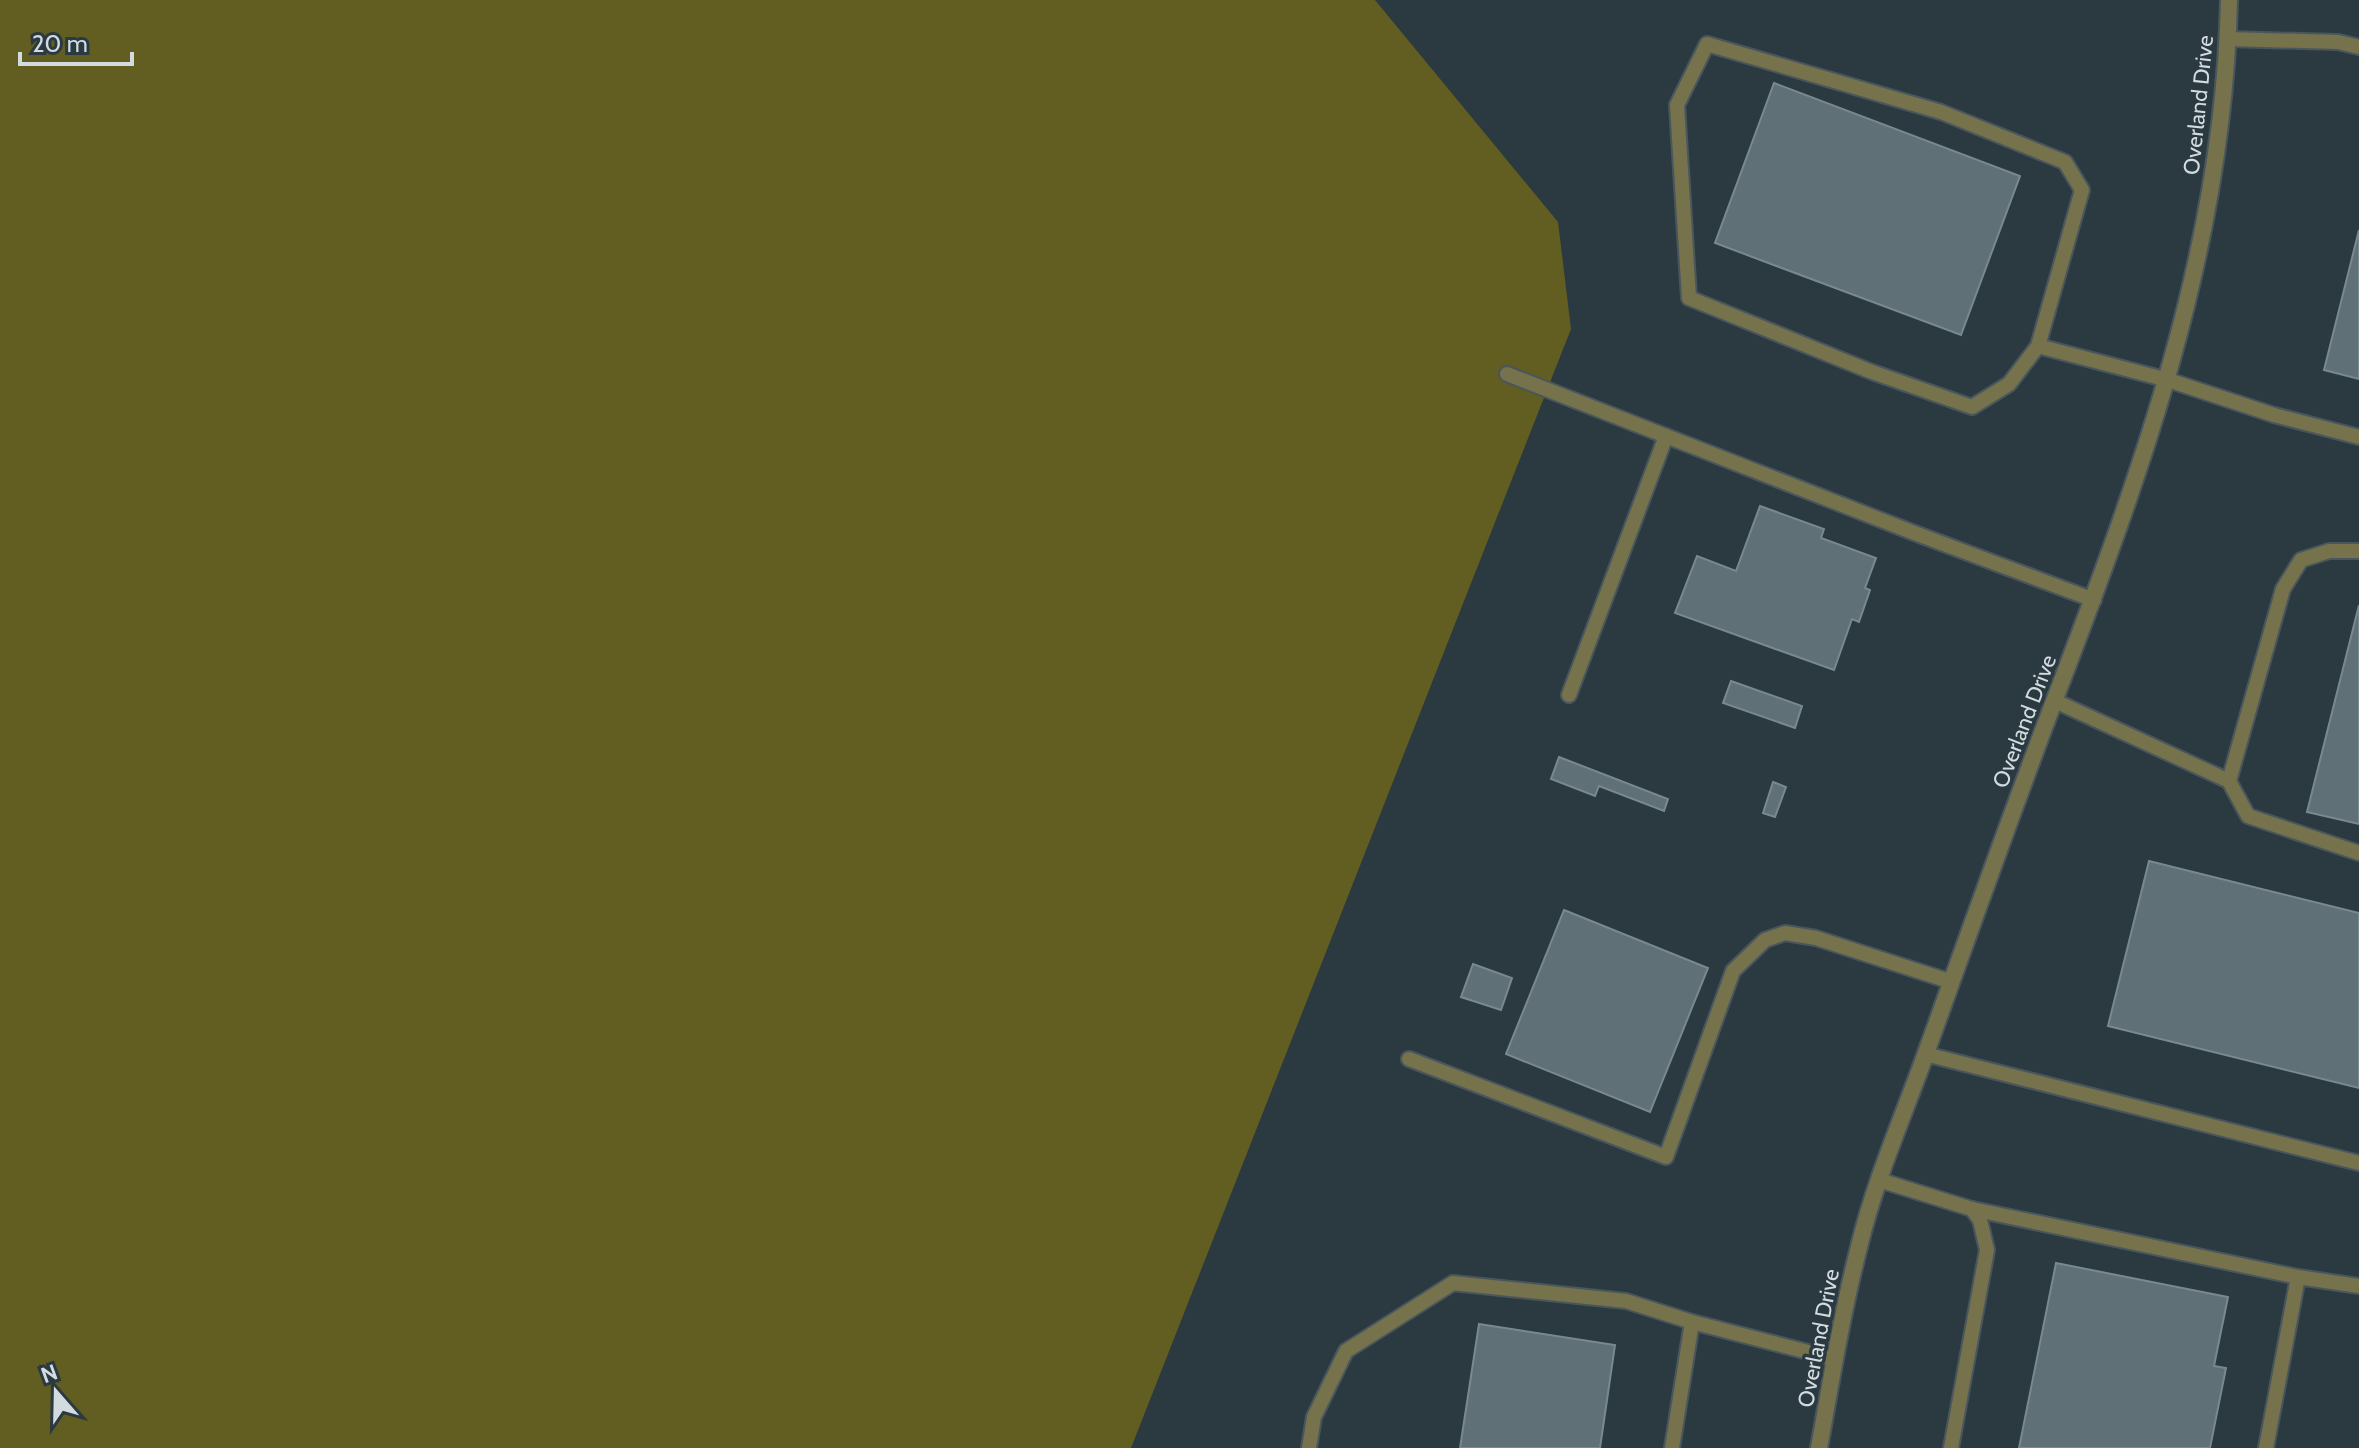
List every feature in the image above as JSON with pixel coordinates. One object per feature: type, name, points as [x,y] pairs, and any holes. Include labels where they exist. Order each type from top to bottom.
[{"type":"street","name":"Overland Drive","points":[[1819,1448],[1859,1246],[1879,1180],[1949,981],[2094,600],[2168,380],[2198,262],[2217,151],[2229,0]]},
{"type":"lane","points":[[2228,39],[2338,42],[2359,47]]},
{"type":"lane","points":[[1707,44],[1941,112],[2065,162],[2082,190],[2038,346],[2009,384],[1972,407],[1872,372],[1689,298],[1677,105],[1707,44]]},
{"type":"lane","points":[[2038,346],[2168,380],[2274,415],[2359,437]]},
{"type":"lane","points":[[1507,374],[2094,600]]},
{"type":"lane","points":[[1569,695],[1666,436]]},
{"type":"lane","points":[[2229,781],[2283,589],[2301,560],[2329,551],[2359,551]]},
{"type":"lane","points":[[2055,701],[2229,781],[2248,816],[2359,853]]},
{"type":"lane","points":[[1409,1059],[1666,1157],[1733,971],[1765,940],[1785,933],[1816,938],[1949,981]]},
{"type":"lane","points":[[1925,1054],[2359,1163]]},
{"type":"lane","points":[[1879,1180],[1972,1209],[2298,1277],[2359,1286]]},
{"type":"lane","points":[[1951,1448],[1987,1250],[1980,1220],[1972,1209]]},
{"type":"lane","points":[[2266,1448],[2298,1277]]},
{"type":"lane","points":[[1309,1448],[1314,1417],[1346,1351],[1453,1283],[1626,1301],[1692,1322],[1835,1359]]},
{"type":"lane","points":[[1672,1448],[1692,1322]]},
{"type":"shaded area","points":[[0,0],[1375,0],[1558,222],[1571,329],[1131,1448],[0,1448]]},
{"type":"building","points":[[1774,83],[2020,176],[1961,335],[1715,243]]},
{"type":"building","points":[[2359,230],[2359,379],[2324,370]]},
{"type":"building","points":[[1760,506],[1824,529],[1821,538],[1876,558],[1865,588],[1870,590],[1859,622],[1852,619],[1834,670],[1675,613],[1697,556],[1736,571]]},
{"type":"building","points":[[2359,605],[2359,824],[2307,812]]},
{"type":"building","points":[[1731,681],[1802,706],[1795,728],[1723,703]]},
{"type":"building","points":[[1559,757],[1668,799],[1664,811],[1599,786],[1595,796],[1551,779]]},
{"type":"building","points":[[1773,782],[1786,787],[1775,817],[1763,813]]},
{"type":"building","points":[[2149,861],[2359,913],[2359,1088],[2108,1026]]},
{"type":"building","points":[[1564,910],[1708,968],[1650,1112],[1506,1054]]},
{"type":"building","points":[[1473,964],[1512,978],[1501,1010],[1461,997]]},
{"type":"building","points":[[2056,1263],[2228,1297],[2214,1366],[2226,1368],[2210,1448],[2019,1448]]},
{"type":"building","points":[[1479,1324],[1615,1345],[1600,1448],[1460,1448]]}]
